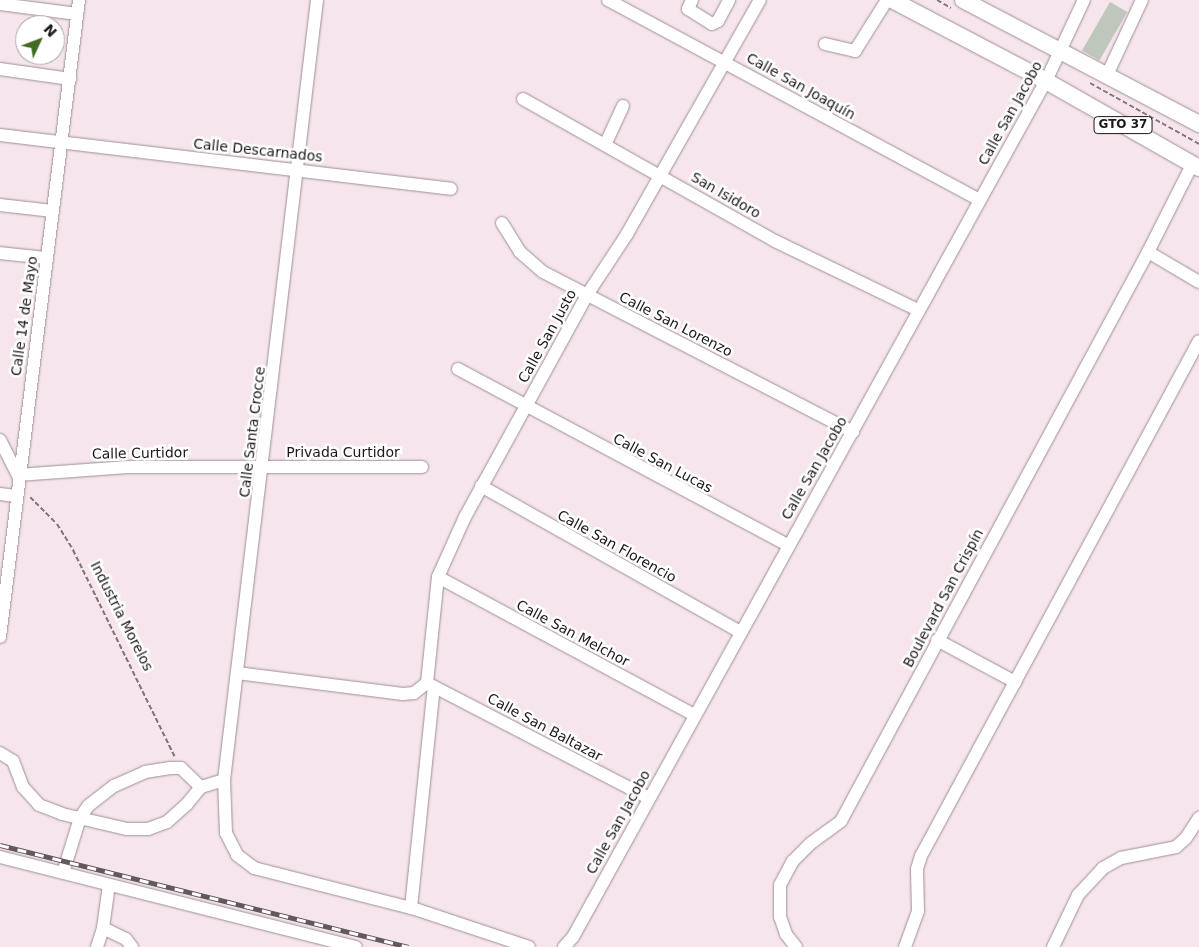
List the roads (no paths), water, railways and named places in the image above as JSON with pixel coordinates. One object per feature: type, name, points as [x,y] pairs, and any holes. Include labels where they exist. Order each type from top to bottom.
[{"type":"main road","name":"GTO 37","points":[[892,0],[1046,81],[1195,166]]},
{"type":"main road","name":"GTO 37","points":[[963,0],[1199,124]]},
{"type":"street","name":"Calle 14 de Mayo","points":[[0,637],[4,561],[16,496],[54,211],[79,0]]},
{"type":"street","name":"Calle Santa Crocce","points":[[317,0],[263,468],[224,780],[226,833],[244,862],[254,868],[411,908]]},
{"type":"street","name":"Calle San Joaquín","points":[[608,0],[979,200]]},
{"type":"street","points":[[692,0],[688,9],[712,24],[718,21],[729,0]]},
{"type":"street","name":"Calle San Justo","points":[[411,908],[431,685],[438,577],[481,486],[525,406],[587,295],[660,176],[760,0]]},
{"type":"street","points":[[825,44],[855,51],[887,0]]},
{"type":"street","name":"Calle San Jacobo","points":[[564,947],[649,798],[787,545],[853,432],[918,310],[1046,81],[1062,51],[1084,0]]},
{"type":"street","points":[[1106,75],[1142,0]]},
{"type":"street","points":[[0,4],[77,14]]},
{"type":"street","points":[[0,70],[70,79]]},
{"type":"street","name":"San Isidoro","points":[[523,98],[775,241],[918,310]]},
{"type":"street","points":[[605,145],[623,106]]},
{"type":"street","name":"Calle Descarnados","points":[[0,135],[451,189]]},
{"type":"street","name":"Boulevard San Crispín","points":[[796,947],[786,934],[780,917],[780,885],[793,861],[811,843],[842,821],[937,640],[1195,166]]},
{"type":"street","points":[[0,205],[54,211]]},
{"type":"street","name":"Calle San Lorenzo","points":[[502,224],[520,252],[533,265],[587,295],[853,432]]},
{"type":"street","points":[[1148,252],[1199,282]]},
{"type":"street","points":[[0,253],[47,258]]},
{"type":"street","points":[[905,947],[918,911],[917,869],[921,856],[1199,341]]},
{"type":"street","name":"Calle San Lucas","points":[[458,369],[787,545]]},
{"type":"street","points":[[0,440],[18,475]]},
{"type":"street","name":"Privada Curtidor","points":[[263,468],[422,467]]},
{"type":"street","name":"Calle Curtidor","points":[[18,475],[111,468],[263,468]]},
{"type":"street","name":"Calle San Florencio","points":[[481,486],[740,632]]},
{"type":"street","points":[[0,494],[16,496]]},
{"type":"street","name":"Calle San Melchor","points":[[438,577],[694,715]]},
{"type":"street","points":[[937,640],[1015,682]]},
{"type":"street","points":[[237,672],[403,694],[414,693],[431,685]]},
{"type":"street","name":"Calle San Baltazar","points":[[431,685],[649,798]]},
{"type":"street","points":[[0,753],[13,761],[23,787],[33,800],[51,810],[127,829],[148,829],[177,815],[201,786],[224,780]]},
{"type":"street","points":[[63,873],[72,834],[88,806],[126,779],[153,770],[181,768],[201,786]]},
{"type":"street","points":[[1053,947],[1078,895],[1103,868],[1121,858],[1176,847],[1186,838],[1199,818]]},
{"type":"street","points":[[0,857],[356,947]]},
{"type":"street","points":[[97,947],[103,928],[109,885]]},
{"type":"street","points":[[411,908],[529,947]]},
{"type":"street","points":[[103,928],[126,939],[132,947]]},
{"type":"railway","points":[[0,845],[408,947]]}]
